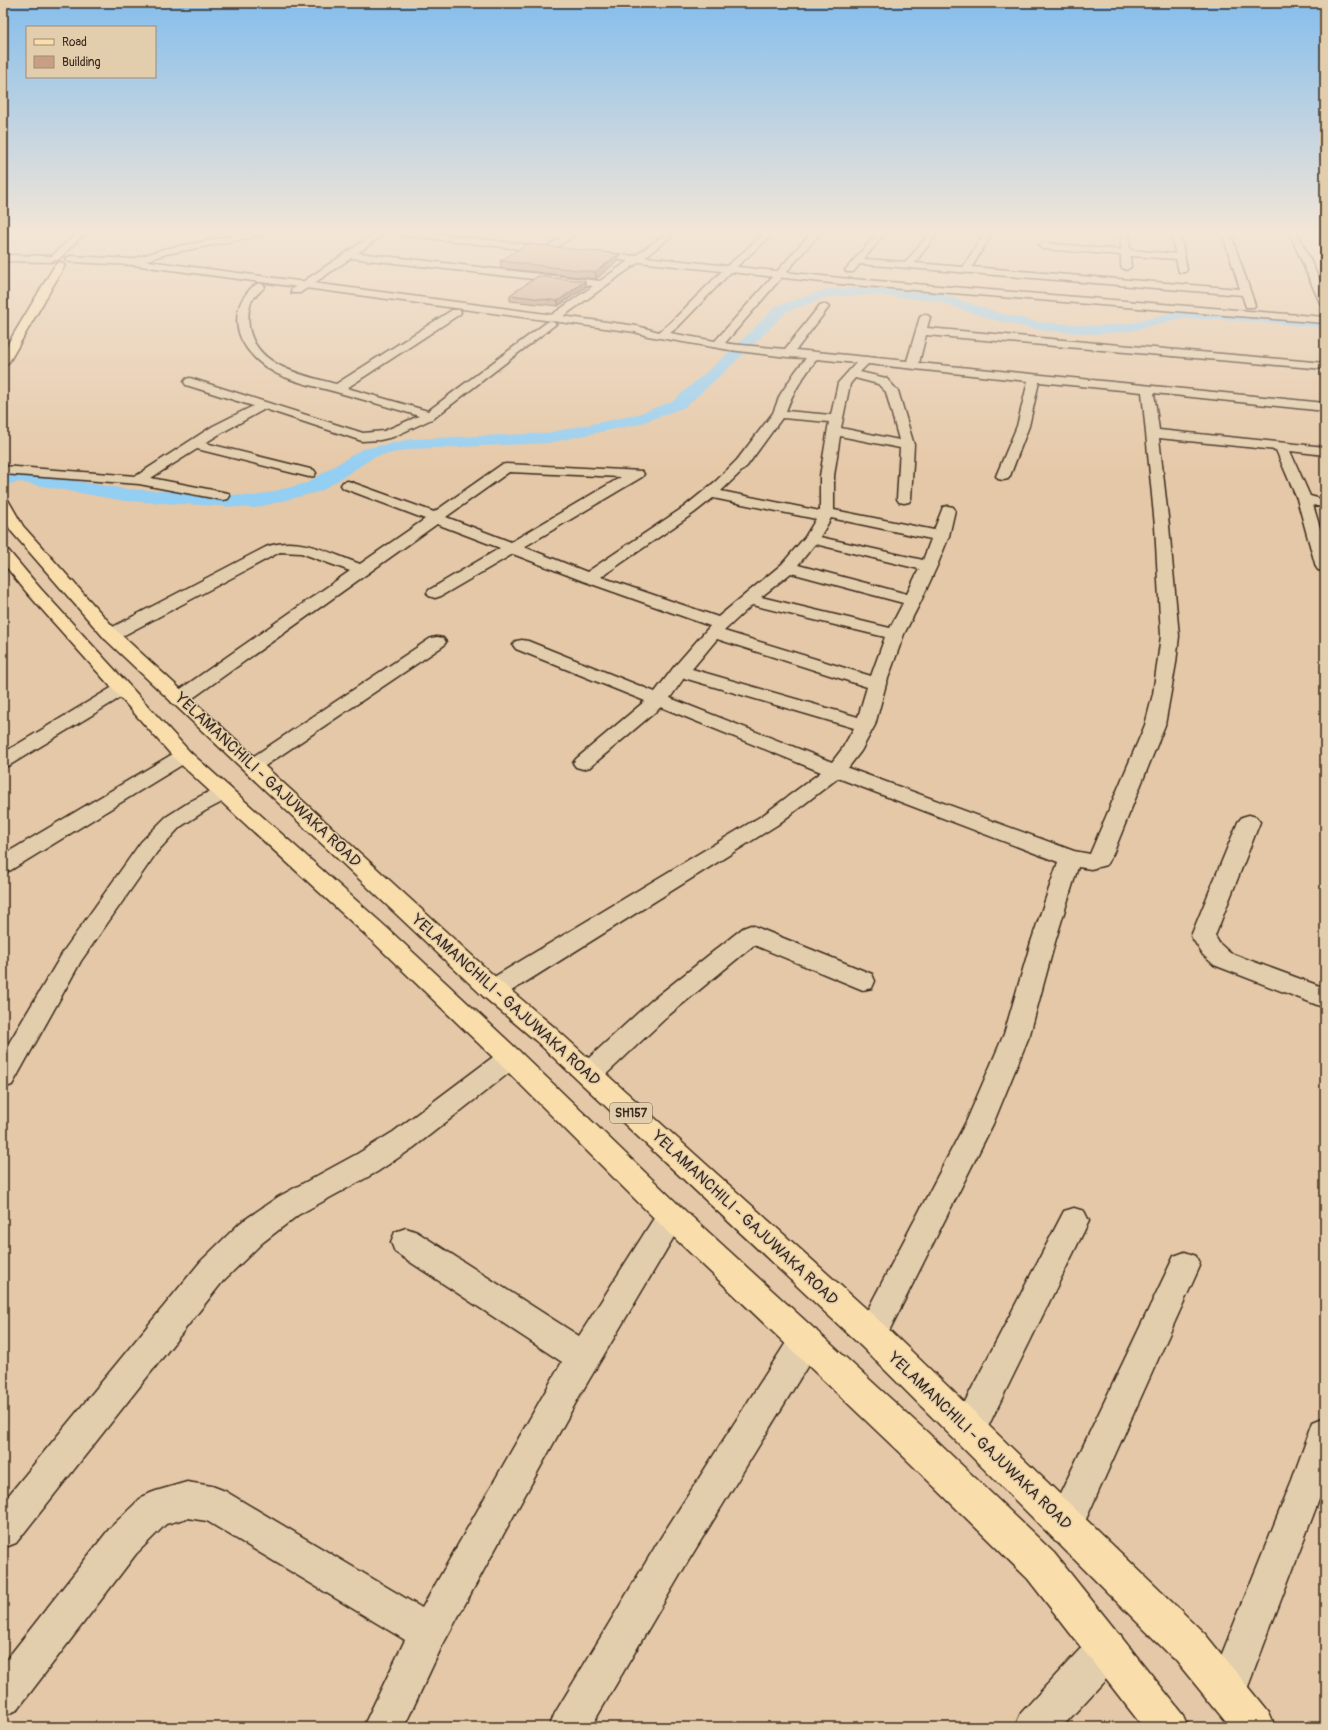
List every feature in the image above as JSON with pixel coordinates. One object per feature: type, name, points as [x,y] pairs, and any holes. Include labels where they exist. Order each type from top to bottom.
[{"type":"main road","points":[[3,362],[29,313]]},
{"type":"main road","name":"YELAMANCHILI - GAJUWAKA ROAD","points":[[5,512],[16,528],[112,635],[179,699],[493,990],[589,1074],[871,1334],[1191,1648],[1255,1727]]},
{"type":"main road","points":[[3,553],[34,591],[183,756],[378,933],[510,1058],[671,1216],[915,1444],[1041,1566],[1168,1727]]},
{"type":"street","points":[[242,313],[244,333],[252,350],[269,365],[286,374],[430,415]]},
{"type":"street","points":[[337,389],[455,313]]},
{"type":"street","points":[[464,313],[552,321]]},
{"type":"street","points":[[496,313],[633,334],[648,333],[748,350],[1325,407]]},
{"type":"street","points":[[190,382],[362,436],[373,438],[383,436],[430,415],[563,313]]},
{"type":"street","points":[[661,335],[686,313]]},
{"type":"street","points":[[717,345],[745,313]]},
{"type":"street","points":[[787,354],[819,313]]},
{"type":"street","points":[[1243,313],[1325,320]]},
{"type":"street","points":[[912,366],[926,316]]},
{"type":"street","points":[[921,331],[1325,366]]},
{"type":"street","points":[[589,578],[689,510],[710,493],[742,463],[779,414],[786,395],[799,374],[813,356]]},
{"type":"street","points":[[583,763],[659,699],[680,670],[717,628],[749,598],[788,567],[812,539],[826,514],[827,476],[835,425],[844,383],[865,362]]},
{"type":"street","points":[[852,374],[882,381],[892,391],[907,445],[904,499]]},
{"type":"street","points":[[1003,476],[1022,426],[1034,378]]},
{"type":"street","points":[[522,645],[836,770],[1070,858],[1092,862],[1098,860],[1102,854],[1154,725],[1162,694],[1170,636],[1162,526],[1148,389]]},
{"type":"street","points":[[139,480],[218,429],[264,405]]},
{"type":"street","points":[[779,414],[835,425],[907,445]]},
{"type":"street","points":[[1152,433],[1325,451]]},
{"type":"street","points":[[194,444],[309,473]]},
{"type":"street","points":[[1281,446],[1304,499],[1324,567]]},
{"type":"street","points":[[179,699],[506,468],[637,474],[435,593]]},
{"type":"street","points":[[3,470],[139,480],[223,496]]},
{"type":"street","points":[[348,485],[717,628],[877,684]]},
{"type":"street","points":[[710,493],[941,536]]},
{"type":"street","points":[[1304,499],[1325,504]]},
{"type":"street","points":[[493,990],[770,820],[805,795],[836,770],[851,751],[865,725],[877,684],[895,634],[913,601],[929,566],[941,536],[948,510]]},
{"type":"street","points":[[812,539],[929,566]]},
{"type":"street","points":[[112,635],[275,548],[301,548],[361,570]]},
{"type":"street","points":[[788,567],[913,601]]},
{"type":"street","points":[[749,598],[895,634]]},
{"type":"street","points":[[252,766],[437,642]]},
{"type":"street","points":[[680,670],[865,725]]},
{"type":"street","points":[[3,761],[122,689]]},
{"type":"street","points":[[3,865],[183,756]]},
{"type":"street","points":[[3,1077],[73,955],[149,847],[173,822],[198,806],[223,793]]},
{"type":"street","points":[[1249,822],[1203,936],[1211,949],[1222,958],[1325,998]]},
{"type":"street","points":[[871,1334],[979,1124],[1008,1055],[1016,1034],[1070,858]]},
{"type":"street","points":[[589,1074],[660,1008],[751,934],[863,981]]},
{"type":"street","points":[[3,1530],[212,1271],[251,1233],[288,1206],[367,1163],[403,1140],[510,1058]]},
{"type":"street","points":[[383,1727],[429,1633],[568,1383],[671,1216]]},
{"type":"street","points":[[969,1430],[1074,1221]]},
{"type":"street","points":[[406,1242],[584,1358]]},
{"type":"street","points":[[1065,1524],[1185,1266]]},
{"type":"street","points":[[569,1727],[671,1555],[805,1341]]},
{"type":"street","points":[[1227,1691],[1309,1480],[1325,1434]]},
{"type":"street","points":[[3,1696],[123,1541],[156,1509],[187,1500],[212,1504],[429,1633]]},
{"type":"street","points":[[1035,1727],[1107,1649]]},
{"type":"waterway","points":[[3,480],[19,477],[125,495],[255,502],[314,487],[368,453],[411,444],[547,438],[639,419],[679,404],[739,351],[777,313]]},
{"type":"waterway","points":[[985,313],[1039,326],[1097,330],[1132,327],[1177,315],[1220,315],[1325,324]]}]
